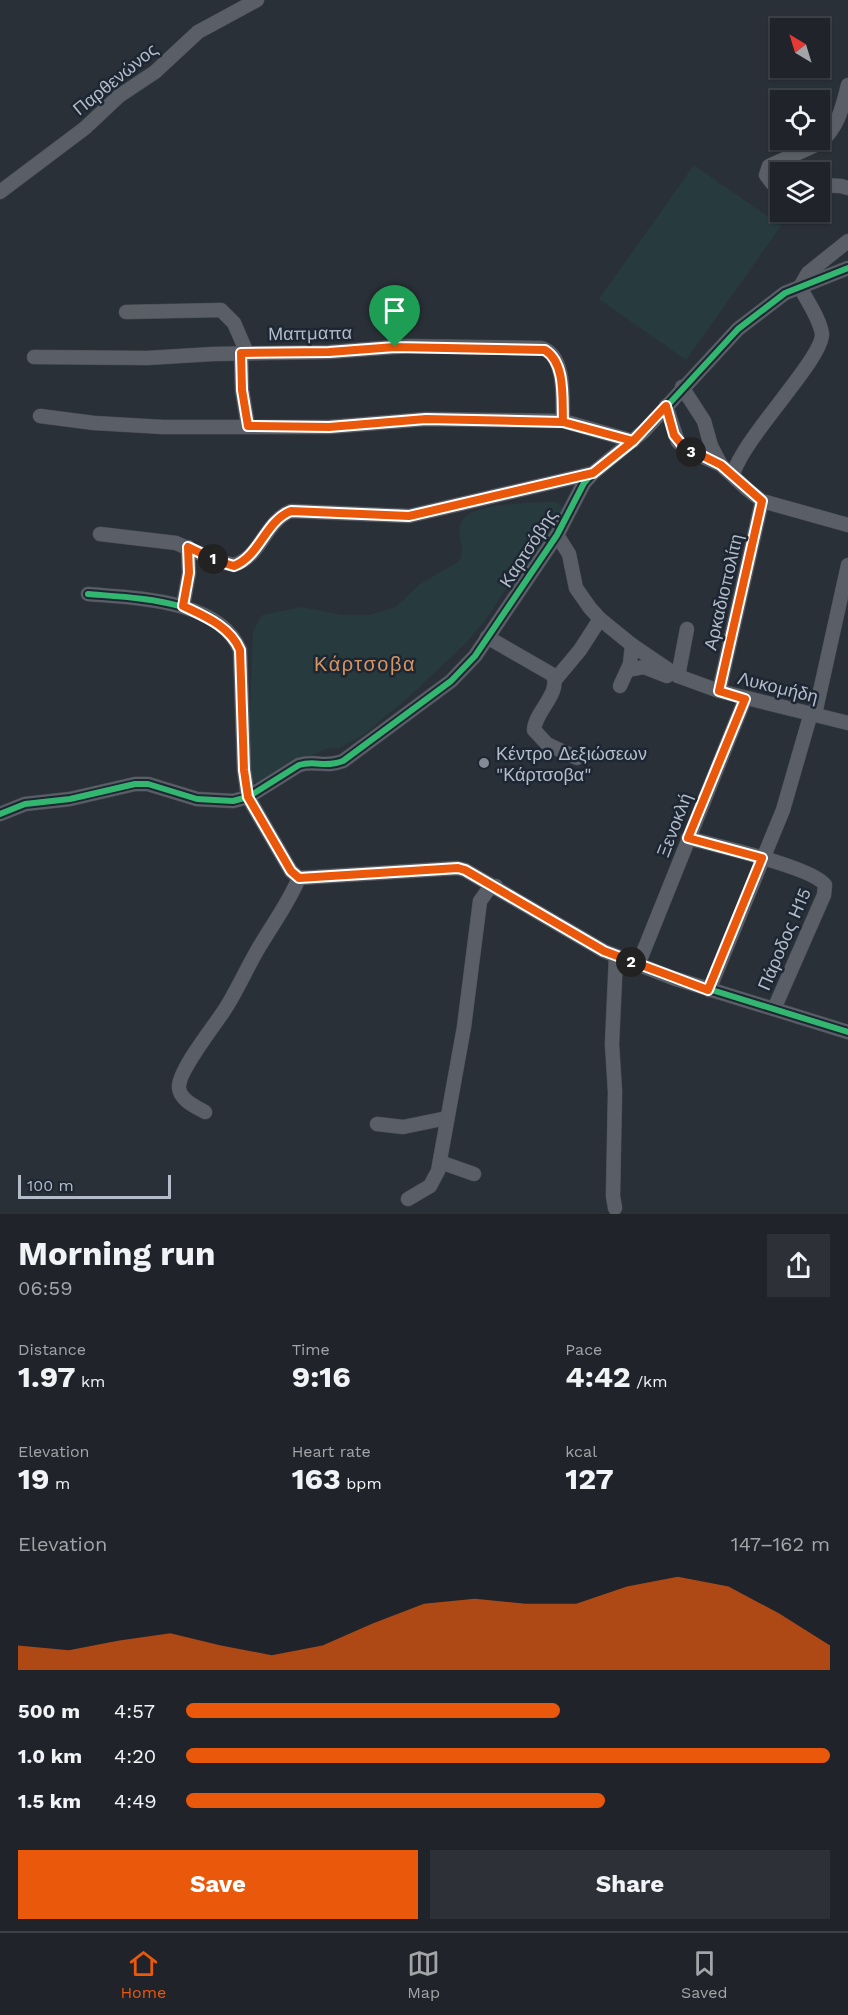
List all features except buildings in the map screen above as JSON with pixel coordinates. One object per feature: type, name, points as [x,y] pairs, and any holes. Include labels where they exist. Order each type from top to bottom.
[{"type":"street","name":"Παρθενώνος","points":[[0,192],[85,128],[113,100],[155,72],[198,32],[257,0]]},
{"type":"street","points":[[776,162],[820,143],[826,137],[837,124],[848,85]]},
{"type":"street","points":[[770,165],[766,175],[770,180]]},
{"type":"street","points":[[830,186],[848,188]]},
{"type":"street","points":[[733,475],[746,448],[808,363],[821,339],[821,329],[800,287],[808,273],[848,241]]},
{"type":"street","name":"Καρτσόβης","points":[[248,797],[299,765],[326,766],[352,756],[451,681],[475,656],[557,535],[584,483],[593,473],[633,441],[738,328],[780,296],[848,268]]},
{"type":"street","points":[[126,312],[221,310],[239,330],[244,353],[242,390],[248,426]]},
{"type":"street","name":"Μαπμαπα","points":[[34,357],[147,358],[244,353],[329,352],[408,346],[541,348],[549,352],[558,365],[563,422]]},
{"type":"street","points":[[682,387],[704,421],[711,446],[721,465]]},
{"type":"street","points":[[666,406],[678,442],[692,452],[721,465],[762,501],[848,525]]},
{"type":"street","points":[[40,416],[94,423],[163,427],[329,427],[426,419],[563,422],[633,441]]},
{"type":"street","points":[[100,534],[152,538],[188,547],[217,561],[234,566],[246,558],[279,517],[291,511],[409,516],[593,473]]},
{"type":"street","name":"Αρκαδιοπολίτη","points":[[719,691],[762,501]]},
{"type":"street","points":[[557,535],[569,554],[576,588],[600,619],[632,645],[678,676]]},
{"type":"street","points":[[183,606],[189,573],[188,547]]},
{"type":"street","points":[[708,990],[783,810],[843,611],[848,565]]},
{"type":"street","points":[[88,594],[136,598],[183,606],[214,621],[232,637],[240,650],[244,770],[248,797],[291,871],[299,878],[458,868],[472,872],[616,956],[708,990],[848,1032]]},
{"type":"street","points":[[555,680],[580,651],[600,619]]},
{"type":"street","points":[[678,676],[687,629]]},
{"type":"street","points":[[487,637],[546,669],[555,680],[555,686],[537,718],[534,730],[546,744],[578,758]]},
{"type":"street","points":[[620,686],[628,670],[632,645]]},
{"type":"street","points":[[628,670],[645,667],[669,677],[678,676]]},
{"type":"street","name":"Λυκομήδη","points":[[678,676],[745,699],[848,723]]},
{"type":"street","name":"Ξενοκλή","points":[[638,965],[745,699]]},
{"type":"street","points":[[0,814],[25,804],[70,798],[135,784],[148,784],[197,799],[223,801],[248,797]]},
{"type":"street","name":"Πάροδος Η15","points":[[688,838],[762,858],[816,877],[821,880],[826,889],[774,1009]]},
{"type":"street","points":[[205,1112],[182,1096],[179,1091],[180,1080],[191,1059],[228,1005],[260,946],[282,913],[299,878]]},
{"type":"street","points":[[408,1199],[430,1186],[438,1171],[464,1026],[480,901],[488,890],[496,886]]},
{"type":"street","points":[[615,1208],[613,1196],[615,1092],[612,1044],[616,956]]},
{"type":"street","points":[[377,1124],[403,1127],[447,1118]]},
{"type":"street","points":[[440,1162],[474,1174]]},
{"type":"green space","points":[[694,165],[770,218],[770,222],[775,222],[781,226],[686,360],[599,299]]},
{"type":"green space","points":[[556,502],[563,507],[557,524],[536,555],[503,593],[484,622],[466,643],[412,694],[362,736],[339,748],[330,748],[309,756],[252,784],[248,771],[253,631],[262,615],[302,607],[342,615],[370,615],[396,607],[420,584],[458,562],[462,553],[460,526],[464,518],[474,512],[502,505]]},
{"type":"cycle path","points":[[0,814],[25,804],[70,799],[135,784],[148,784],[197,799],[233,801],[248,797],[299,765],[331,764],[343,761],[451,681],[475,656],[557,535],[584,483],[644,431],[738,329],[785,293],[848,268]]},
{"type":"cycle path","points":[[88,594],[173,604],[214,620],[229,633],[240,650],[244,770],[248,797],[291,871],[299,878],[457,868],[465,870],[604,951],[673,978],[848,1032]]},
{"type":"place","name":"Κέντρο Δεξιώσεων \"Κάρτσοβα\"","points":[[484,763]]},
{"type":"district","name":"Κάρτσοβα","points":[[365,664]]},
{"type":"route","points":[[395,347],[329,352],[241,353],[242,390],[248,426],[329,427],[426,419],[563,422],[633,441],[666,406],[678,442],[692,452],[721,465],[762,501],[719,691],[745,699],[688,838],[762,858],[708,990],[604,951],[472,872],[458,868],[299,878],[291,871],[248,797],[244,770],[239,675],[240,650],[232,637],[214,621],[183,606],[189,573],[188,547],[217,561],[234,566],[243,562],[279,517],[291,511],[309,510],[360,515],[426,514],[460,503],[593,473],[633,441],[563,422],[560,373],[553,356],[545,350],[441,346],[395,347]]}]
